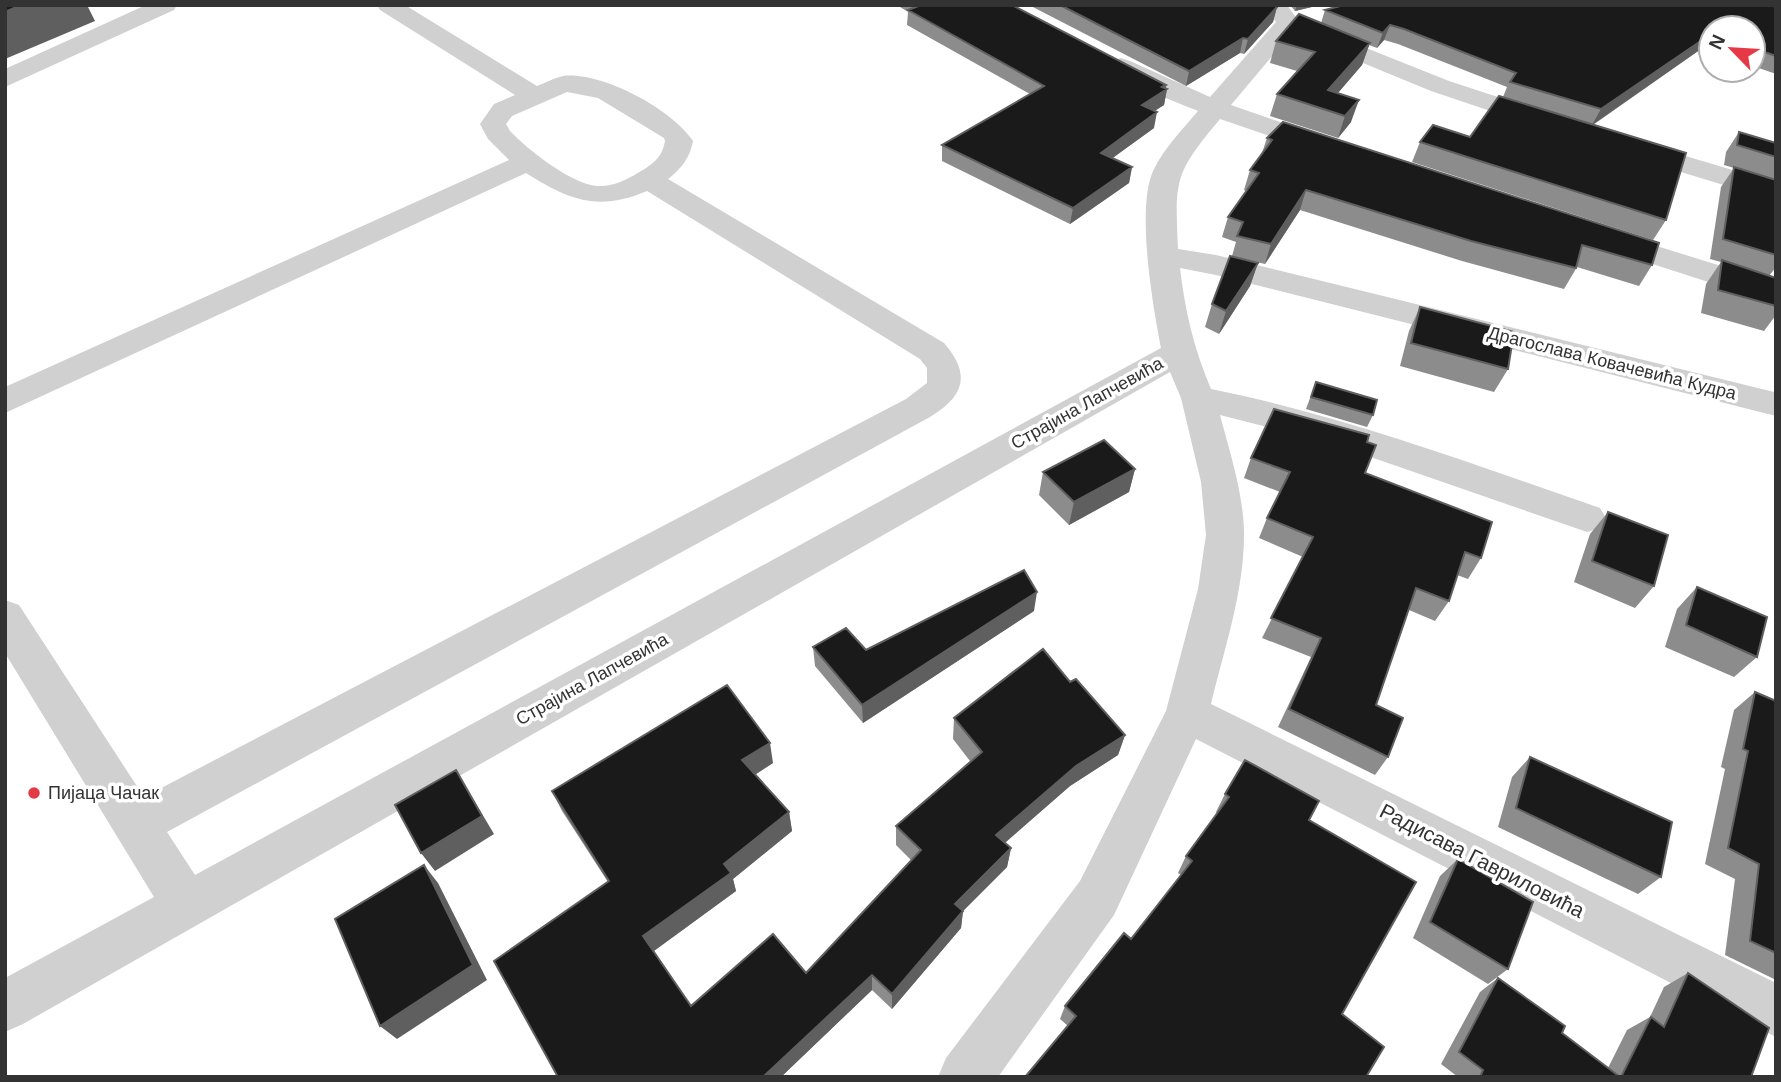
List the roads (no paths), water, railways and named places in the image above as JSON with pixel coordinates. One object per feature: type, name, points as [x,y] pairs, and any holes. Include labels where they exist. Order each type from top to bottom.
[{"type":"street","points":[[5,79],[166,5]]},
{"type":"street","points":[[388,5],[533,95]]},
{"type":"street","points":[[1282,14],[1324,15]]},
{"type":"street","points":[[965,1077],[1097,898],[1187,713],[1218,589],[1225,535],[1219,482],[1198,398],[1179,353],[1168,302],[1161,196],[1166,173],[1179,150],[1215,110],[1282,14]]},
{"type":"street","points":[[1282,14],[1440,86],[1565,128]]},
{"type":"street","points":[[1098,54],[1167,90],[1215,110],[1346,153]]},
{"type":"street","points":[[563,85],[593,85],[674,134],[679,141],[677,156],[670,166],[627,189],[597,195],[572,189],[529,161],[498,136],[493,124],[503,110],[533,95],[563,85]]},
{"type":"street","points":[[1604,139],[1776,192]]},
{"type":"street","points":[[5,401],[529,161]]},
{"type":"street","points":[[136,825],[932,401],[942,391],[946,379],[945,369],[932,351],[647,179]]},
{"type":"street","points":[[1582,231],[1776,294]]},
{"type":"street","points":[[1163,249],[1239,257],[1740,375]]},
{"type":"street","name":"Драгослава Ковачевића Кудра","points":[[1163,249],[1216,265],[1774,404]]},
{"type":"street","name":"Страјина Лапчевића","points":[[5,1006],[1179,353]]},
{"type":"street","points":[[1198,398],[1262,410],[1313,424],[1587,518]]},
{"type":"street","points":[[5,617],[186,905]]},
{"type":"street","name":"Радисава Гавриловића","points":[[1187,713],[1607,923],[1776,1012]]},
{"type":"place","name":"Пијаца Чачак","points":[[34,793]]}]
